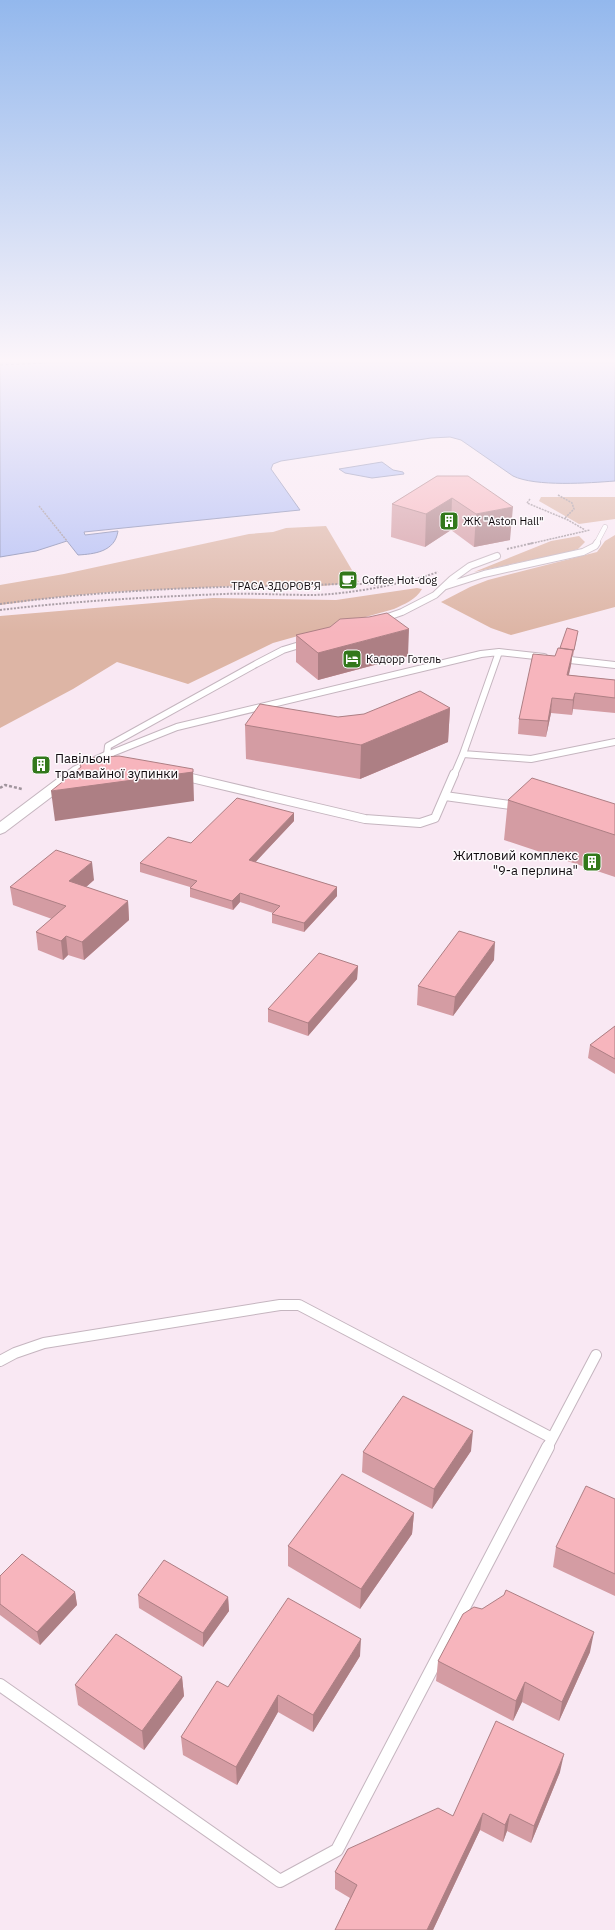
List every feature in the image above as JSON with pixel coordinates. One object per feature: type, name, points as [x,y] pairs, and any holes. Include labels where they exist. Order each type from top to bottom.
[{"type":"street","points":[[0,829],[78,770],[107,755]]},
{"type":"lane","points":[[444,587],[484,574],[583,552],[595,546],[605,527]]},
{"type":"lane","points":[[374,622],[402,612],[422,602],[435,595],[470,566],[497,556]]},
{"type":"lane","points":[[107,755],[108,746],[222,682],[283,650],[313,641]]},
{"type":"lane","points":[[107,755],[177,727],[481,654],[499,652],[615,665]]},
{"type":"lane","points":[[173,773],[365,819],[420,823],[435,818],[463,754],[499,652]]},
{"type":"lane","points":[[463,754],[531,759],[615,742]]},
{"type":"lane","points":[[107,755],[122,759]]},
{"type":"lane","points":[[445,796],[522,807]]},
{"type":"lane","points":[[0,1361],[15,1353],[44,1343],[280,1305],[299,1306],[552,1438]]},
{"type":"lane","points":[[0,1685],[280,1881],[337,1850],[596,1355]]},
{"type":"path","points":[[558,496],[572,503],[574,509],[564,519]]},
{"type":"path","points":[[530,499],[527,503],[585,530]]},
{"type":"path","points":[[39,506],[67,541]]},
{"type":"path","points":[[504,550],[585,530],[605,527]]},
{"type":"path","name":"ТРАСА ЗДОРОВ’Я","points":[[0,610],[87,601],[224,594],[315,595],[350,592],[424,577],[441,570]]},
{"type":"path","points":[[0,604],[85,594],[211,586],[307,586],[359,582],[385,586]]},
{"type":"path","points":[[0,788],[5,785],[22,789]]},
{"type":"shaded area","points":[[541,497],[615,497],[615,519],[579,524],[539,501]]},
{"type":"shaded area","points":[[326,526],[359,582],[304,588],[236,586],[112,592],[58,597],[0,605],[0,585],[64,574],[249,534],[273,532],[286,528]]},
{"type":"shaded area","points":[[615,535],[615,607],[511,635],[491,628],[441,602],[470,587],[488,580],[597,552],[605,541]]},
{"type":"shaded area","points":[[579,536],[585,542],[578,549],[474,572],[551,541]]},
{"type":"shaded area","points":[[417,588],[422,589],[416,596],[410,601],[394,609],[273,643],[188,684],[117,662],[73,689],[0,728],[0,616],[213,598],[336,600]]},
{"type":"water","points":[[0,453],[333,453],[281,461],[273,464],[271,469],[300,510],[84,532],[85,535],[118,531],[113,543],[108,548],[97,553],[78,555],[67,541],[36,551],[0,557]]},
{"type":"water","points":[[480,453],[615,453],[615,481],[591,483],[549,483],[535,482],[513,476]]},
{"type":"water","points":[[382,462],[393,470],[403,472],[404,474],[372,478],[345,473],[339,469]]},
{"type":"building","points":[[437,476],[468,476],[513,507],[476,514],[452,498],[426,514],[392,504]]},
{"type":"building","points":[[387,613],[409,629],[318,653],[296,635],[330,627],[340,619],[369,617]]},
{"type":"building","points":[[567,628],[578,631],[574,650],[560,648]]},
{"type":"building","points":[[558,648],[573,650],[567,675],[615,680],[615,698],[575,693],[573,700],[552,698],[548,721],[519,719],[533,654],[555,656]]},
{"type":"building","points":[[420,691],[450,708],[361,745],[245,725],[260,704],[338,717],[364,714]]},
{"type":"building","points":[[119,756],[193,769],[193,772],[51,791],[81,767],[80,765],[87,758]]},
{"type":"building","points":[[532,778],[615,804],[615,835],[508,800]]},
{"type":"building","points":[[237,798],[294,813],[249,860],[337,887],[304,923],[272,914],[280,906],[240,893],[232,901],[190,888],[197,881],[140,863],[168,837],[191,843]]},
{"type":"building","points":[[56,850],[92,862],[69,881],[128,901],[82,942],[66,936],[61,941],[36,932],[66,906],[10,887]]},
{"type":"building","points":[[459,931],[495,942],[455,997],[418,986]]},
{"type":"building","points":[[319,953],[358,966],[308,1023],[268,1009]]},
{"type":"building","points":[[615,1026],[615,1059],[590,1045]]},
{"type":"building","points":[[403,1396],[473,1431],[434,1489],[363,1452]]},
{"type":"building","points":[[342,1474],[414,1513],[361,1589],[288,1546]]},
{"type":"building","points":[[586,1486],[615,1499],[615,1574],[556,1547]]},
{"type":"building","points":[[22,1554],[75,1592],[37,1632],[0,1604],[0,1576]]},
{"type":"building","points":[[164,1560],[228,1597],[203,1633],[138,1595]]},
{"type":"building","points":[[506,1590],[594,1632],[562,1702],[525,1682],[516,1701],[438,1661],[463,1614],[474,1607],[482,1609],[504,1595]]},
{"type":"building","points":[[288,1598],[361,1639],[313,1715],[278,1695],[236,1767],[181,1737],[217,1681],[228,1687]]},
{"type":"building","points":[[116,1634],[182,1677],[142,1731],[75,1685]]},
{"type":"building","points":[[496,1721],[564,1754],[534,1826],[510,1814],[505,1825],[483,1813],[427,1930],[335,1930],[357,1885],[335,1872],[348,1849],[438,1808],[453,1816]]},
{"type":"place","name":"ЖК \"Aston Hall\"","points":[[449,521]]},
{"type":"place","name":"Coffee Hot-dog","points":[[348,580]]},
{"type":"place","name":"Кадорр Готель","points":[[352,659]]},
{"type":"place","name":"Павільон трамвайної зупинки","points":[[41,765]]},
{"type":"place","name":"Житловий комплекс \"9-а перлина\"","points":[[592,862]]}]
